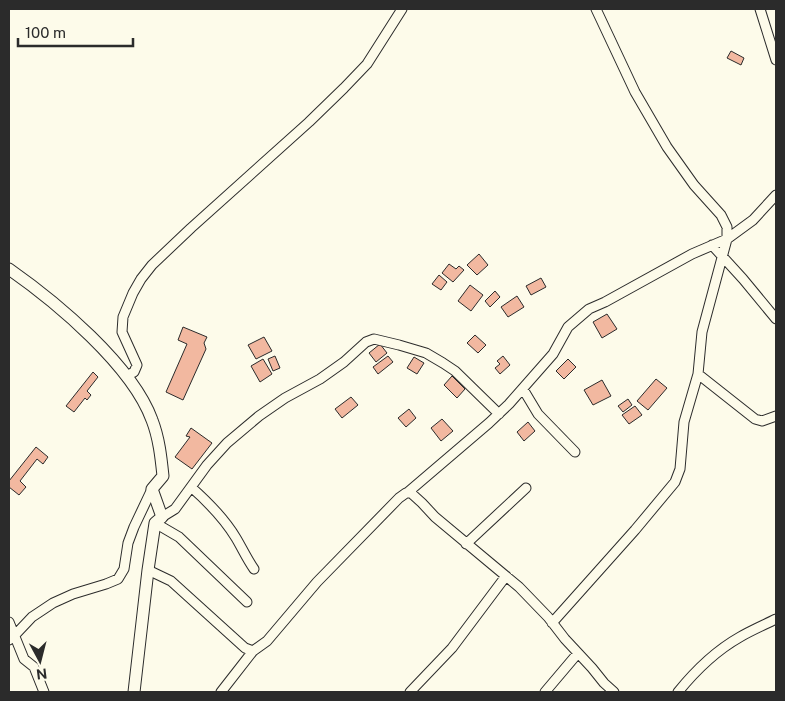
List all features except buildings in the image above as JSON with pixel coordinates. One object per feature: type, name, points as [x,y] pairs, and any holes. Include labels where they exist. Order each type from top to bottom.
[{"type":"main road","points":[[9,269],[34,287],[102,348],[126,376],[142,399],[152,418],[158,438],[163,476],[152,489],[159,520],[148,570],[134,692]]},
{"type":"street","points":[[126,376],[134,372],[137,365],[122,332],[123,317],[141,279],[152,265],[230,192],[310,122],[367,64],[402,9]]},
{"type":"street","points":[[552,623],[634,530],[674,482],[680,470],[684,422],[698,374],[702,332],[727,239],[727,227],[721,215],[694,185],[667,147],[635,92],[596,9]]},
{"type":"street","points":[[760,9],[776,60]]},
{"type":"street","points":[[221,692],[253,651],[267,641],[317,582],[399,498],[408,493],[499,414],[523,389],[553,354],[568,327],[588,309],[605,302],[653,274],[727,239],[753,220],[776,195]]},
{"type":"street","points":[[712,245],[776,319]]},
{"type":"street","points":[[247,602],[159,520],[175,510],[207,465],[227,443],[259,416],[285,398],[320,379],[344,362],[366,342],[374,339],[399,344],[426,353],[443,363],[499,414]]},
{"type":"street","points":[[698,374],[755,418],[762,421],[776,416]]},
{"type":"street","points":[[523,389],[538,414],[575,452]]},
{"type":"street","points":[[191,487],[221,516],[254,568]]},
{"type":"street","points":[[466,544],[526,488]]},
{"type":"street","points":[[12,638],[32,617],[52,603],[118,579],[124,569],[126,552],[134,527],[152,489]]},
{"type":"street","points":[[408,493],[414,494],[435,518],[519,587],[614,692]]},
{"type":"street","points":[[148,570],[171,581],[245,648],[253,651]]},
{"type":"street","points":[[410,692],[452,648],[506,576]]},
{"type":"street","points":[[678,692],[692,676],[719,652],[740,637],[776,620]]},
{"type":"street","points":[[9,622],[12,638],[24,659],[34,667],[44,692]]},
{"type":"street","points":[[545,692],[578,653]]}]
